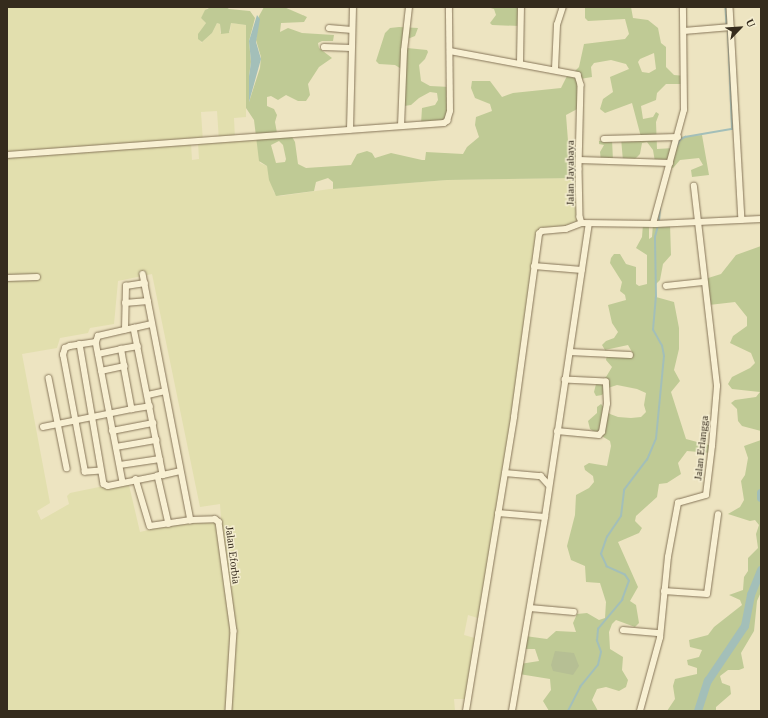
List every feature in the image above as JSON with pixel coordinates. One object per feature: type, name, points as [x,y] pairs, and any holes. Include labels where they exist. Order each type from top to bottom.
[{"type":"street","points":[[350,130],[353,7]]},
{"type":"street","points":[[401,126],[404,46],[409,7]]},
{"type":"street","points":[[7,155],[440,124],[447,121],[450,111],[450,7]]},
{"type":"street","points":[[520,63],[521,7]]},
{"type":"street","points":[[555,70],[557,25],[563,7]]},
{"type":"street","points":[[657,224],[670,163],[678,137],[685,93],[683,7]]},
{"type":"street","points":[[730,7],[728,28],[742,220]]},
{"type":"street","points":[[329,28],[352,30]]},
{"type":"street","points":[[684,31],[728,28]]},
{"type":"street","points":[[324,47],[351,48]]},
{"type":"street","name":"Jalan Jayabaya","points":[[450,51],[573,73],[580,79],[579,160],[580,216],[582,222]]},
{"type":"street","points":[[604,139],[678,137]]},
{"type":"street","points":[[579,160],[670,163]]},
{"type":"street","name":"Jalan Erlangga","points":[[640,711],[660,633],[664,591],[678,503],[683,500],[703,497],[706,492],[717,386],[703,282],[694,186]]},
{"type":"street","points":[[466,711],[505,473],[539,233],[566,229],[582,222],[589,224],[657,224],[761,219]]},
{"type":"street","points":[[512,711],[545,517],[589,224]]},
{"type":"street","points":[[534,266],[582,270]]},
{"type":"street","points":[[143,274],[180,471],[191,520]]},
{"type":"street","points":[[7,278],[37,277]]},
{"type":"street","points":[[666,286],[703,282]]},
{"type":"street","points":[[125,330],[126,286],[145,283]]},
{"type":"street","points":[[125,303],[148,301]]},
{"type":"street","points":[[123,482],[96,342],[98,336],[152,324]]},
{"type":"street","points":[[134,328],[160,459],[161,475],[169,524]]},
{"type":"street","points":[[96,342],[65,348],[62,355],[85,472],[101,471]]},
{"type":"street","points":[[80,344],[101,471],[105,486],[180,471]]},
{"type":"street","points":[[98,354],[138,346]]},
{"type":"street","points":[[121,349],[132,409]]},
{"type":"street","points":[[570,352],[630,355]]},
{"type":"street","points":[[102,371],[124,366]]},
{"type":"street","points":[[49,378],[67,468]]},
{"type":"street","points":[[557,431],[599,435],[602,432],[607,404],[606,382],[565,380]]},
{"type":"street","points":[[148,394],[165,391]]},
{"type":"street","points":[[43,427],[150,406]]},
{"type":"street","points":[[112,431],[153,423]]},
{"type":"street","points":[[116,447],[156,440]]},
{"type":"street","points":[[120,465],[160,459]]},
{"type":"street","points":[[505,473],[541,476],[549,485]]},
{"type":"street","name":"Jalan Eforbia","points":[[136,479],[148,525],[215,519],[220,526],[234,632],[229,711]]},
{"type":"street","points":[[498,513],[545,517]]},
{"type":"street","points":[[664,591],[707,594],[718,516]]},
{"type":"street","points":[[530,608],[574,612]]},
{"type":"street","points":[[623,630],[660,633]]},
{"type":"shaded area","points":[[7,7],[211,7],[207,8],[201,18],[206,23],[199,33],[201,43],[212,33],[217,23],[220,24],[220,33],[230,32],[231,23],[246,25],[246,117],[234,118],[235,139],[258,138],[260,163],[267,166],[274,193],[280,196],[330,189],[447,180],[579,178],[581,220],[566,229],[542,231],[481,619],[468,615],[464,635],[478,639],[468,699],[454,699],[455,711],[7,711]],"holes":[[[217,111],[219,141],[203,142],[201,112]],[[191,143],[198,143],[199,159],[192,160]],[[152,274],[200,507],[220,504],[221,519],[191,520],[140,532],[128,481],[70,493],[67,496],[69,504],[41,520],[37,511],[50,503],[22,354],[57,348],[60,338],[88,333],[90,328],[114,324],[118,281]]]},
{"type":"green space","points":[[211,7],[226,7],[229,9],[250,11],[255,18],[249,41],[251,62],[249,76],[249,102],[260,68],[261,57],[256,40],[259,16],[264,7],[284,7],[307,17],[304,22],[281,23],[280,32],[288,28],[302,33],[334,35],[333,41],[322,41],[318,43],[319,48],[332,58],[319,67],[308,84],[310,95],[306,101],[298,101],[286,95],[278,100],[271,96],[267,97],[267,106],[274,109],[277,115],[275,122],[277,133],[291,135],[295,142],[298,164],[306,168],[351,165],[357,154],[367,151],[372,153],[375,158],[391,153],[422,160],[425,160],[426,152],[463,154],[467,147],[479,137],[475,125],[476,117],[492,111],[490,104],[475,98],[471,88],[472,81],[490,81],[502,97],[513,93],[561,88],[569,72],[573,73],[579,67],[584,44],[625,39],[629,34],[625,19],[588,21],[585,18],[585,8],[631,7],[633,18],[648,20],[658,28],[661,43],[666,47],[666,67],[674,75],[685,76],[685,84],[666,84],[657,93],[656,100],[641,106],[643,119],[653,117],[656,112],[659,114],[656,122],[657,149],[674,148],[678,137],[702,135],[709,175],[692,177],[691,170],[703,165],[699,158],[680,160],[673,168],[669,168],[670,163],[655,162],[653,150],[647,142],[642,143],[640,154],[633,161],[623,161],[621,138],[641,137],[632,103],[605,113],[600,109],[603,99],[613,92],[610,77],[629,69],[626,64],[611,60],[594,63],[591,67],[592,77],[580,79],[581,107],[566,115],[568,141],[573,141],[573,147],[579,147],[579,178],[447,180],[333,189],[333,182],[328,178],[316,182],[314,191],[276,196],[269,180],[267,166],[259,161],[254,120],[246,108],[246,25],[231,23],[229,33],[221,34],[220,24],[217,23],[212,33],[202,42],[198,39],[198,34],[206,23],[201,18],[205,10]],"holes":[[[654,53],[656,69],[649,73],[642,72],[638,62],[640,59]],[[279,141],[283,145],[286,159],[285,162],[276,163],[271,145]]]},
{"type":"green space","points":[[487,7],[521,7],[520,26],[492,25],[490,23],[496,15],[494,9]]},
{"type":"green space","points":[[390,28],[418,28],[415,36],[405,40],[407,48],[427,50],[428,52],[425,59],[419,65],[421,81],[430,86],[450,87],[447,121],[421,124],[422,108],[435,105],[438,100],[437,93],[430,92],[419,98],[411,105],[404,106],[403,70],[395,65],[379,64],[376,61],[385,33]]},
{"type":"green space","points":[[612,139],[613,161],[601,161],[600,152],[604,145],[599,144],[599,141]]},
{"type":"green space","points":[[643,224],[649,224],[649,239],[652,237],[653,224],[670,224],[671,255],[663,264],[660,280],[655,285],[656,297],[674,302],[679,328],[679,349],[674,370],[680,381],[671,392],[686,439],[712,446],[711,453],[687,451],[678,463],[681,474],[667,483],[659,484],[657,497],[636,516],[635,521],[642,528],[639,533],[618,542],[638,587],[630,601],[636,605],[639,623],[635,627],[616,620],[612,624],[609,632],[610,649],[623,657],[622,670],[628,680],[626,687],[619,691],[606,687],[597,689],[592,700],[598,711],[549,711],[543,701],[551,690],[550,679],[519,674],[520,664],[539,661],[535,649],[523,649],[525,636],[547,639],[556,631],[576,632],[573,623],[577,614],[587,613],[599,620],[605,618],[606,602],[600,583],[586,582],[585,566],[571,560],[567,546],[575,515],[576,495],[589,488],[594,482],[593,476],[585,470],[584,466],[589,463],[607,466],[611,446],[610,441],[590,429],[588,421],[597,413],[597,407],[601,404],[610,414],[618,417],[641,417],[646,412],[644,405],[646,393],[637,389],[617,385],[608,388],[602,395],[596,396],[594,392],[596,384],[606,377],[612,367],[606,360],[607,355],[630,356],[632,352],[628,345],[605,350],[602,345],[606,341],[614,338],[618,332],[612,323],[608,305],[626,300],[625,295],[620,291],[622,282],[610,263],[614,254],[620,254],[626,264],[636,267],[636,284],[639,286],[647,284],[647,255],[636,248],[642,237]]},
{"type":"green space","points":[[761,246],[761,431],[742,426],[738,421],[737,409],[731,403],[735,400],[756,397],[760,392],[732,389],[728,384],[732,377],[750,368],[755,363],[751,353],[730,343],[733,336],[747,326],[747,317],[735,302],[709,305],[705,279],[721,274],[736,255]]},
{"type":"green space","points":[[761,440],[761,592],[757,601],[754,631],[741,653],[744,668],[739,670],[728,670],[720,676],[722,683],[730,686],[731,694],[716,707],[716,711],[667,711],[675,699],[673,686],[675,679],[697,674],[697,668],[688,665],[687,660],[699,657],[702,650],[690,647],[689,640],[708,635],[714,627],[742,605],[740,600],[729,595],[743,590],[744,577],[748,571],[748,558],[758,548],[756,534],[759,525],[755,520],[750,521],[728,514],[740,507],[744,500],[741,481],[745,475],[748,458],[744,446]]},
{"type":"green space","points":[[555,651],[574,653],[579,666],[573,675],[553,671],[551,665]]},
{"type":"water","points":[[257,15],[260,19],[256,42],[261,59],[249,102],[249,76],[251,62],[249,41]]},
{"type":"waterway","points":[[726,7],[727,25]]},
{"type":"waterway","points":[[677,146],[680,140],[685,137],[732,129],[728,29]]},
{"type":"waterway","points":[[659,222],[660,208]]},
{"type":"waterway","points":[[568,711],[580,687],[598,665],[601,652],[597,641],[598,629],[622,600],[629,581],[625,575],[607,567],[601,554],[607,537],[621,516],[624,490],[647,460],[656,439],[664,356],[662,346],[653,330],[656,297],[655,237],[658,226]]},
{"type":"waterway","points":[[761,493],[761,498]]},
{"type":"waterway","points":[[698,711],[708,681],[745,626],[751,595],[761,570]]}]
